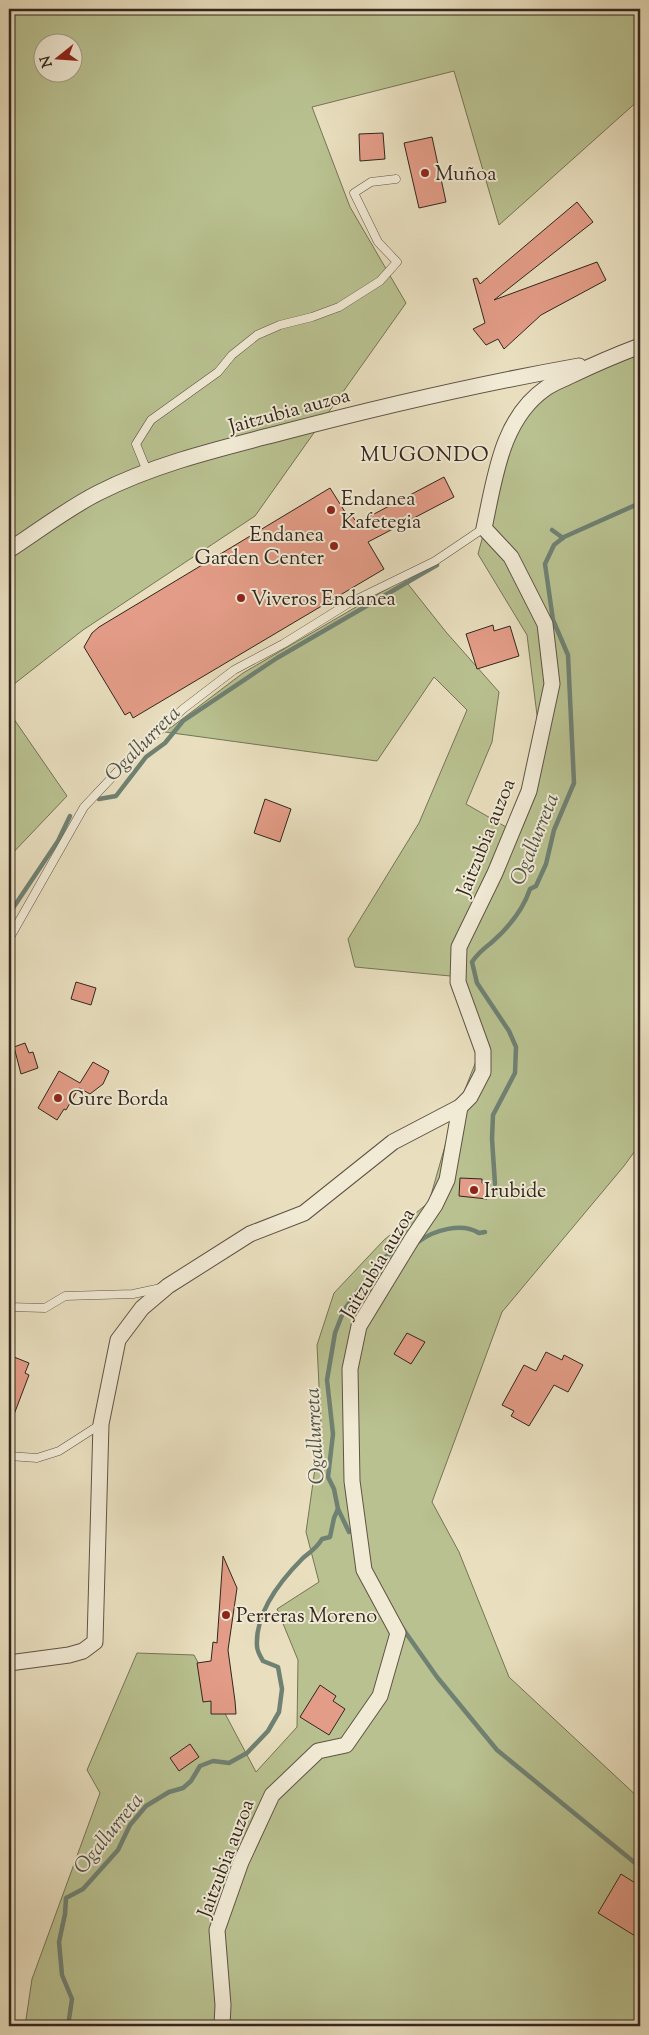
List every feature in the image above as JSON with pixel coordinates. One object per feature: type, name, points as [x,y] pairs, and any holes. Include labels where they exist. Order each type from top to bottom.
[{"type":"street","name":"Jaitzubia auzoa","points":[[9,1662],[69,1655],[83,1651],[95,1642],[101,1424],[118,1340],[142,1308],[168,1286],[250,1234],[304,1213],[393,1142],[460,1107],[470,1097],[483,1072],[484,1051],[458,982],[459,947],[496,873],[529,791],[552,684],[545,624],[510,557],[484,528],[504,445],[516,418],[530,401],[547,387],[640,346]]},
{"type":"street","name":"Jaitzubia auzoa","points":[[9,550],[97,493],[147,471],[184,458],[395,403],[497,380],[600,362]]},
{"type":"street","name":"Jaitzubia auzoa","points":[[222,2026],[224,2005],[217,1930],[241,1862],[272,1795],[318,1751],[346,1745],[380,1696],[398,1633],[364,1570],[352,1481],[350,1370],[360,1326],[412,1239],[435,1205],[446,1180],[460,1107]]},
{"type":"lane","points":[[147,471],[136,444],[151,420],[218,372],[232,355],[257,335],[280,325],[312,317],[339,307],[380,281],[397,262],[378,242],[354,193],[371,182],[396,179]]},
{"type":"lane","points":[[9,938],[84,807],[134,754],[183,708],[234,670],[283,644],[349,603],[435,561],[484,528]]},
{"type":"lane","points":[[9,1307],[45,1308],[65,1296],[133,1294],[168,1286]]},
{"type":"lane","points":[[9,1456],[37,1458],[59,1451],[101,1424]]},
{"type":"green space","points":[[9,9],[640,9],[640,99],[499,225],[454,71],[312,107],[350,207],[406,303],[255,516],[83,630],[9,688]]},
{"type":"green space","points":[[640,354],[640,1144],[624,1166],[502,1312],[432,1502],[459,1552],[509,1677],[640,1799],[640,2026],[25,2026],[32,1979],[100,1793],[87,1770],[137,1653],[194,1655],[256,1772],[297,1727],[298,1660],[277,1609],[319,1582],[306,1532],[321,1426],[317,1345],[334,1293],[384,1240],[429,1202],[451,1125],[480,1051],[461,977],[355,967],[348,939],[419,823],[467,710],[434,677],[377,761],[165,732],[243,673],[404,579],[446,632],[499,692],[492,742],[466,804],[513,831],[542,755],[527,635],[478,554],[505,453],[526,412],[562,386]]},
{"type":"green space","points":[[9,712],[67,796],[9,857]]},
{"type":"building","points":[[383,133],[385,159],[360,161],[359,134]]},
{"type":"building","name":"Muñoa","points":[[432,137],[446,202],[419,208],[404,143]]},
{"type":"building","points":[[577,202],[593,222],[494,300],[597,262],[606,280],[541,315],[504,349],[498,339],[486,345],[473,329],[485,323],[473,279],[477,278],[480,284]]},
{"type":"building","name":"Viveros Endanea","points":[[444,477],[454,497],[368,542],[384,569],[133,718],[130,712],[125,715],[84,647],[92,633],[99,627],[330,488],[347,515],[350,513],[357,523]]},
{"type":"building","points":[[493,625],[494,631],[510,626],[519,656],[477,669],[466,634]]},
{"type":"building","points":[[265,799],[291,809],[280,842],[254,833]]},
{"type":"building","points":[[76,982],[96,988],[91,1005],[71,999]]},
{"type":"building","points":[[25,1043],[29,1053],[33,1052],[38,1068],[21,1074],[14,1047]]},
{"type":"building","name":"Gure Borda","points":[[93,1062],[109,1071],[103,1084],[90,1094],[79,1088],[66,1110],[64,1109],[57,1120],[38,1108],[59,1071],[80,1083]]},
{"type":"building","name":"Irubide","points":[[460,1178],[482,1179],[482,1183],[488,1184],[487,1199],[459,1196]]},
{"type":"building","points":[[407,1333],[425,1342],[411,1364],[394,1354]]},
{"type":"building","points":[[546,1352],[562,1360],[564,1355],[583,1365],[568,1392],[554,1385],[529,1426],[511,1416],[514,1411],[502,1405],[524,1365],[536,1371]]},
{"type":"building","points":[[9,1355],[29,1363],[25,1373],[29,1375],[10,1425]]},
{"type":"building","points":[[223,1556],[237,1588],[228,1650],[236,1714],[211,1714],[211,1701],[203,1702],[197,1663],[211,1661],[213,1642],[217,1643]]},
{"type":"building","points":[[320,1685],[336,1696],[333,1701],[345,1709],[329,1735],[300,1717]]},
{"type":"building","points":[[190,1744],[199,1757],[179,1771],[170,1758]]},
{"type":"building","points":[[621,1874],[640,1886],[640,1939],[598,1913]]},
{"type":"waterway","name":"Ogallurreta","points":[[495,1184],[492,1139],[493,1115],[515,1073],[516,1047],[509,1031],[477,983],[472,962],[509,925],[519,912],[530,889],[536,886],[546,864],[554,830],[574,783],[568,655],[553,620],[545,564],[554,545],[564,537],[640,503]]},
{"type":"waterway","name":"Ogallurreta","points":[[552,530],[563,538]]},
{"type":"waterway","name":"Ogallurreta","points":[[99,799],[116,796],[146,757],[165,743],[183,721],[277,658],[437,565]]},
{"type":"waterway","name":"Ogallurreta","points":[[9,914],[58,841],[70,816]]},
{"type":"waterway","name":"Ogallurreta","points":[[418,1242],[432,1234],[448,1229],[465,1228],[479,1233],[485,1232]]},
{"type":"waterway","name":"Ogallurreta","points":[[68,2026],[72,1999],[62,1975],[59,1942],[65,1914],[66,1898],[83,1889],[118,1850],[130,1825],[146,1806],[169,1792],[183,1788],[191,1781],[200,1766],[213,1761],[229,1763],[247,1753],[268,1731],[279,1712],[282,1689],[278,1667],[263,1661],[258,1650],[257,1633],[260,1621],[271,1598],[286,1577],[322,1539],[330,1537],[338,1509],[334,1489],[328,1477],[333,1434],[327,1380],[335,1333],[344,1310],[363,1284],[385,1257],[397,1249]]},
{"type":"waterway","points":[[338,1509],[349,1532]]},
{"type":"waterway","points":[[401,1626],[437,1677],[497,1750],[640,1867]]},
{"type":"place","name":"Muñoa","points":[[425,173]]},
{"type":"place","name":"Endanea Kafetegia","points":[[331,510]]},
{"type":"place","name":"Endanea Garden Center","points":[[334,546]]},
{"type":"place","name":"Viveros Endanea","points":[[241,598]]},
{"type":"place","name":"Gure Borda","points":[[58,1098]]},
{"type":"place","name":"Irubide","points":[[474,1190]]},
{"type":"place","name":"Perreras Moreno","points":[[226,1615]]},
{"type":"district","name":"MUGONDO","points":[[425,454]]}]
